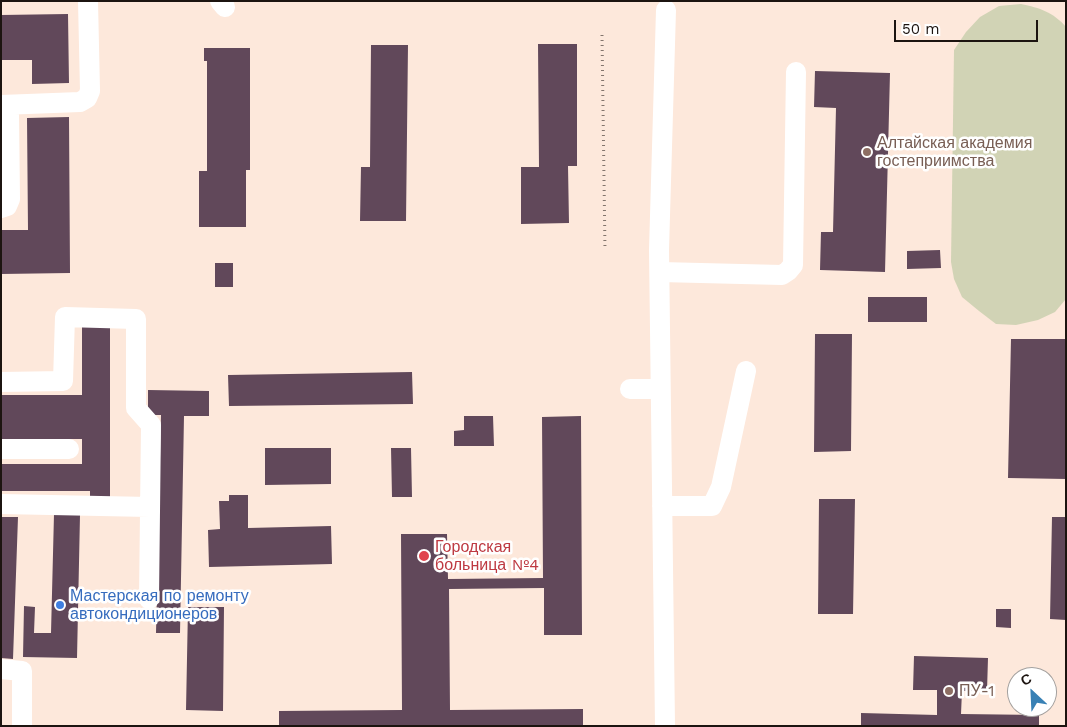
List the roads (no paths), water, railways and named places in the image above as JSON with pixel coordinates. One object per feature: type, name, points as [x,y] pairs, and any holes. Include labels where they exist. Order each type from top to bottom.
[{"type":"street","points":[[1,208],[7,206],[10,199],[9,115],[4,105],[80,102],[87,98],[90,91],[88,1]]},
{"type":"street","points":[[665,726],[659,250],[666,10]]},
{"type":"street","points":[[660,272],[782,275],[793,265],[796,72]]},
{"type":"street","points":[[1,382],[64,381],[65,317],[136,319],[136,408],[151,426],[149,599]]},
{"type":"street","points":[[662,506],[712,506],[721,487],[746,371]]},
{"type":"street","points":[[630,389],[660,389]]},
{"type":"street","points":[[1,449],[69,449]]},
{"type":"street","points":[[1,504],[150,507]]},
{"type":"street","points":[[1,669],[22,671],[22,726]]},
{"type":"place","name":"Алтайская академия гостеприимства","points":[[867,152]]},
{"type":"place","name":"Городская больница №4","points":[[424,556]]},
{"type":"place","name":"Мастерская по ремонту автокондиционеров","points":[[60,605]]},
{"type":"place","name":"ПУ-1","points":[[949,691]]}]
